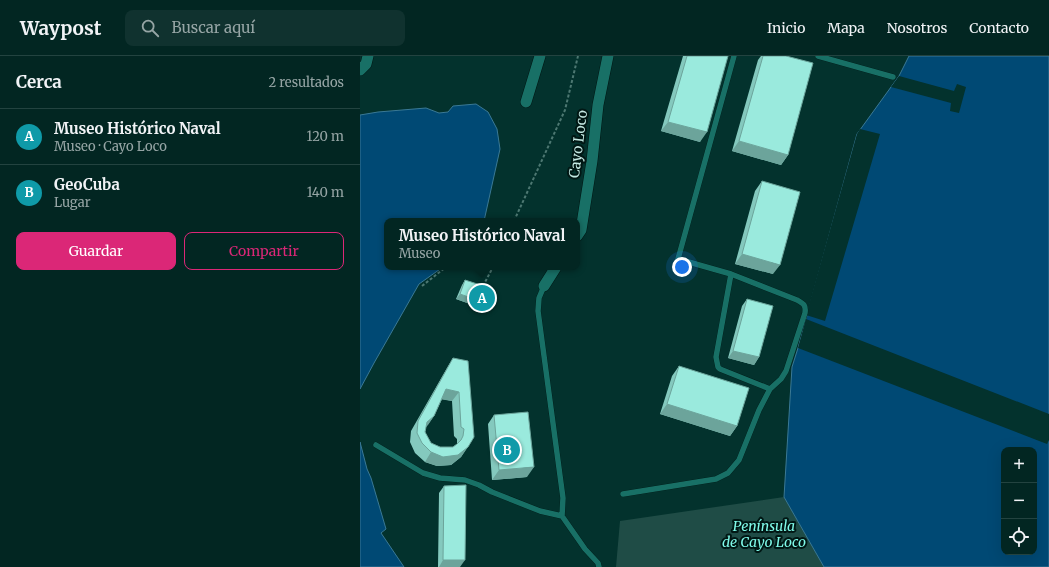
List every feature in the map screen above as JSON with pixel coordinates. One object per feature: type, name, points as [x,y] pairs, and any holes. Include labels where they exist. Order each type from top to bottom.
[{"type":"street","points":[[360,70],[366,64],[368,56]]},
{"type":"street","points":[[526,102],[540,56]]},
{"type":"street","name":"Cayo Loco","points":[[580,232],[592,161],[598,105],[608,56]]},
{"type":"street","points":[[544,286],[554,270]]},
{"type":"lane","points":[[623,494],[716,479],[728,473],[740,460],[759,410],[770,389],[781,379],[786,371],[806,308],[804,304],[797,300],[731,274],[678,259],[734,56]]},
{"type":"lane","points":[[818,56],[893,77]]},
{"type":"lane","points":[[731,274],[716,363],[720,369],[770,389]]},
{"type":"lane","points":[[544,286],[539,298],[538,311],[563,498],[562,516],[585,549],[598,563],[599,567]]},
{"type":"lane","points":[[376,445],[423,473],[440,478],[465,480],[540,511],[562,516]]},
{"type":"path","points":[[515,218],[565,110],[578,56]]},
{"type":"path","points":[[422,286],[442,270]]},
{"type":"path","points":[[483,286],[491,271]]},
{"type":"green space","name":"Península de Cayo Loco","points":[[784,497],[824,567],[616,567],[620,521]]},
{"type":"water","points":[[909,56],[1049,56],[1049,567],[824,567],[784,497],[792,367],[857,134],[899,76]]},
{"type":"water","points":[[476,104],[488,112],[497,129],[500,149],[485,218],[384,218],[384,270],[439,270],[419,284],[360,389],[360,115],[426,108],[439,113],[448,112],[453,106]]},
{"type":"water","points":[[360,442],[386,529],[381,533],[404,567],[360,567]]},
{"type":"pier","points":[[899,76],[954,91],[957,84],[966,87],[959,113],[950,111],[951,103],[891,87]]},
{"type":"pier","points":[[860,129],[880,134],[825,321],[806,315],[857,134]]},
{"type":"pier","points":[[806,319],[1049,414],[1049,440],[1047,444],[798,348]]},
{"type":"building","points":[[687,56],[728,56],[707,132],[668,122]]},
{"type":"building","points":[[763,56],[786,56],[813,63],[788,155],[739,141]]},
{"type":"building","points":[[762,181],[800,192],[780,265],[742,254]]},
{"type":"building","points":[[465,280],[493,289],[488,304],[460,294]]},
{"type":"building","points":[[747,299],[773,306],[759,357],[733,351]]},
{"type":"building","points":[[453,358],[468,361],[474,437],[468,447],[458,455],[443,457],[431,452],[422,443],[417,433],[418,421]],"holes":[[[446,389],[459,392],[461,427],[464,429],[463,436],[461,440],[453,447],[440,447],[431,443],[425,432],[427,422],[434,416]]]},
{"type":"building","points":[[679,366],[749,388],[737,426],[667,404]]},
{"type":"building","points":[[528,412],[534,467],[499,470],[494,415]]},
{"type":"building","points":[[466,485],[465,560],[443,560],[444,486]]},
{"type":"place","name":"Museo Histórico Naval","points":[[482,298]]},
{"type":"place","name":"GeoCuba","points":[[507,450]]}]
